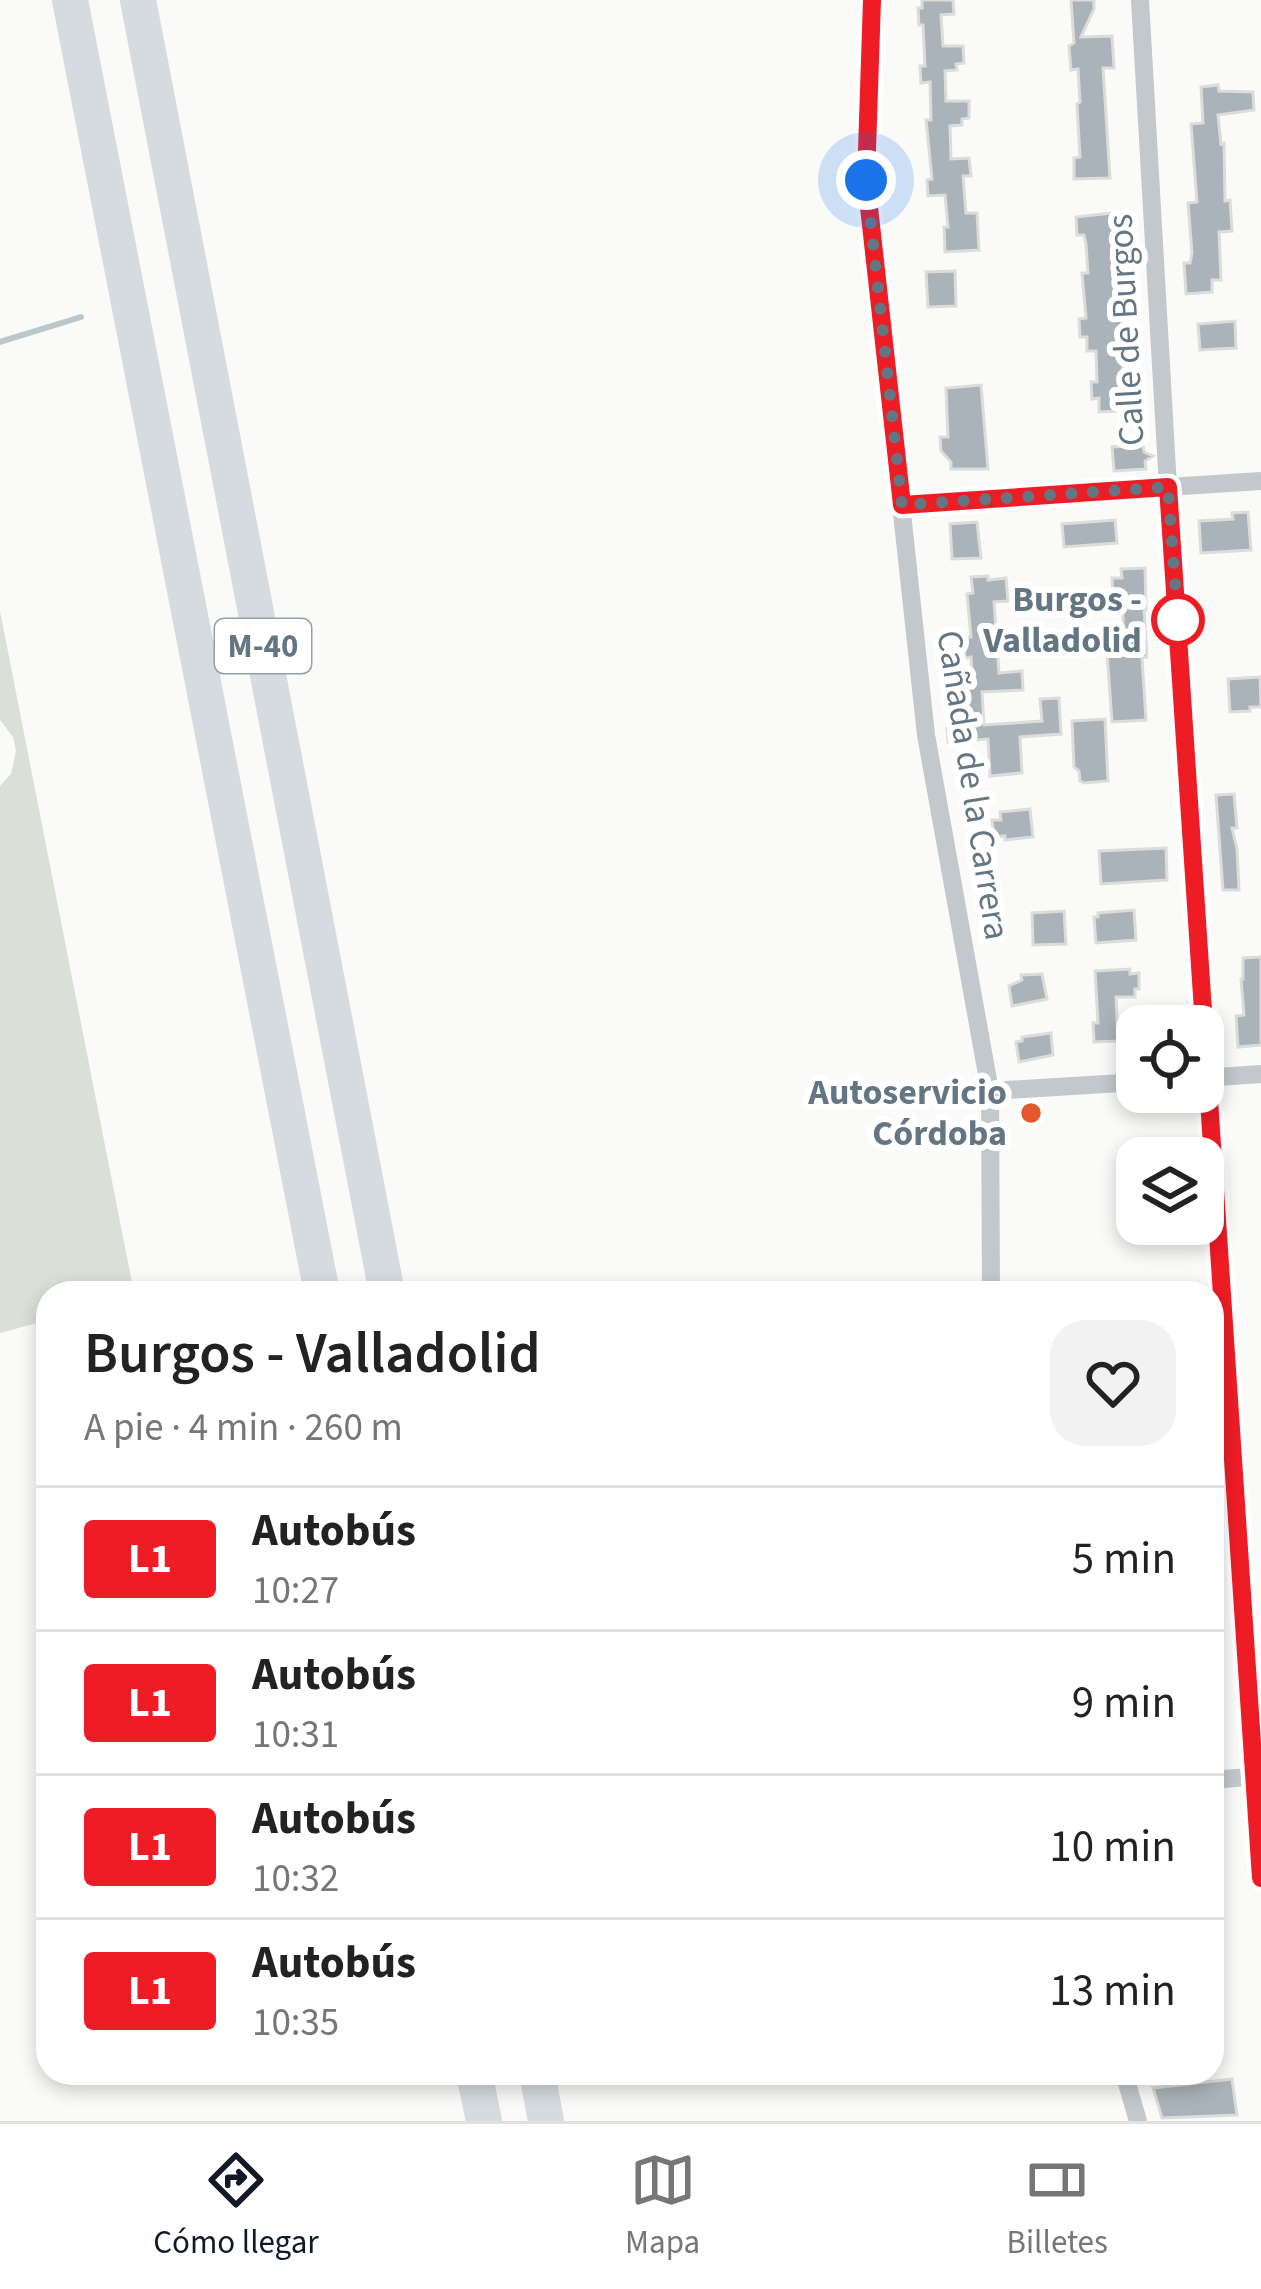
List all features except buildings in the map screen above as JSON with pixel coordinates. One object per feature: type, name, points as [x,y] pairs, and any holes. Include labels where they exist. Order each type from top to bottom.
[{"type":"highway","name":"M-40","points":[[70,0],[320,1281]]},
{"type":"highway","name":"M-40","points":[[138,0],[385,1281]]},
{"type":"highway","points":[[539,2085],[546,2121]]},
{"type":"street","name":"Cañada de la Carrera","points":[[872,0],[866,180],[926,735],[991,1091],[991,1281]]},
{"type":"street","name":"Calle de Burgos","points":[[1140,0],[1201,1005]]},
{"type":"street","points":[[902,505],[1261,481]]},
{"type":"street","points":[[1224,1077],[1261,1074]]},
{"type":"street","points":[[991,1091],[1116,1083]]},
{"type":"street","name":"Calle de Burgos","points":[[1209,1113],[1221,1281]]},
{"type":"street","name":"Calle de Burgos","points":[[1224,1320],[1258,1776],[1261,1878]]},
{"type":"street","points":[[1224,1779],[1258,1776]]},
{"type":"street","points":[[1128,2085],[1138,2121]]},
{"type":"shaded area","points":[[0,611],[132,1281],[36,1281],[36,1323],[0,1333],[0,786],[11,774],[16,751],[13,737],[0,720]]},
{"type":"waterway","points":[[0,342],[81,317]]},
{"type":"bus line","name":"L1","points":[[872,0],[866,180],[902,505],[1168,487],[1223,1281]]},
{"type":"bus line","name":"L1","points":[[1224,1298],[1261,1878]]},
{"type":"place","name":"Burgos - Valladolid","points":[[1178,620]]},
{"type":"place","name":"Autoservicio Córdoba","points":[[1031,1113]]},
{"type":"route","points":[[866,180],[902,505],[1168,487],[1178,620]]}]
